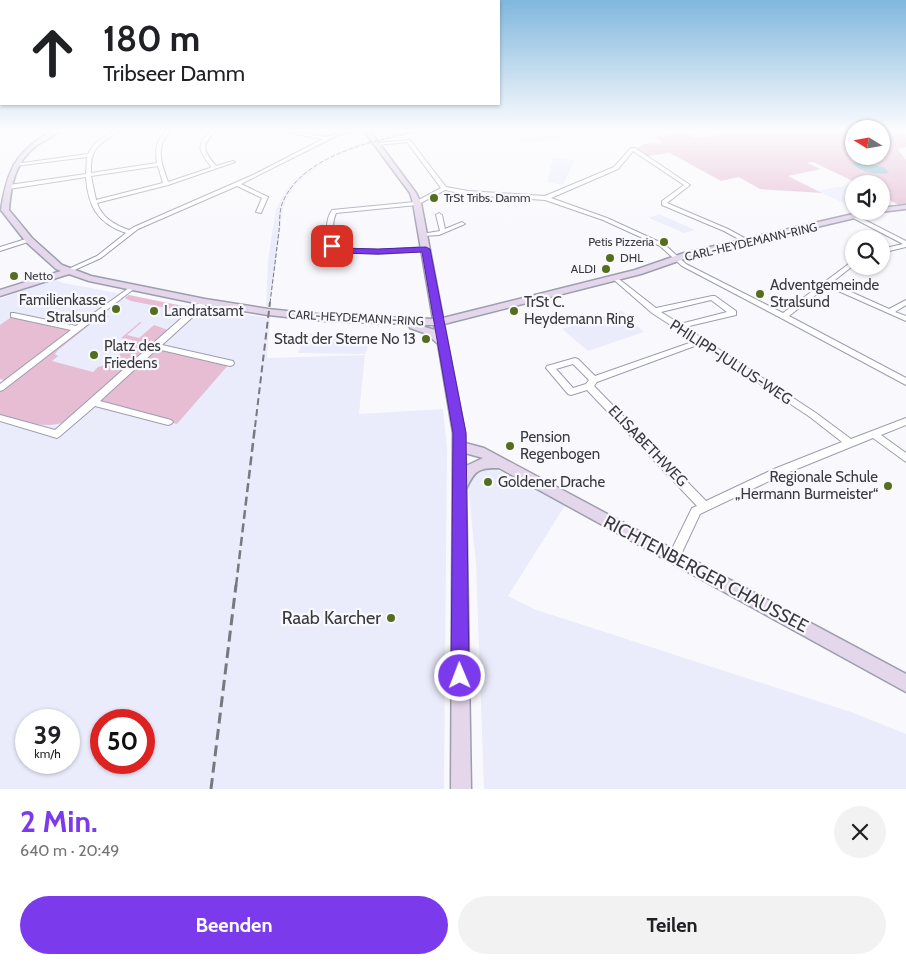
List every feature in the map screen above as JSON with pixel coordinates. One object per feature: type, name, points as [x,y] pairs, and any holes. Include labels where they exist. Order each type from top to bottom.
[{"type":"main road","name":"CARL-HEYDEMANN-RING","points":[[14,168],[8,186],[5,210],[29,240],[59,267],[89,278],[205,302],[302,316],[438,322],[615,278],[687,255],[845,219]]},
{"type":"main road","points":[[394,168],[418,202],[438,322],[457,414],[460,448],[461,789]]},
{"type":"main road","points":[[890,209],[906,207]]},
{"type":"main road","points":[[0,293],[68,271]]},
{"type":"main road","points":[[397,321],[426,330],[444,344]]},
{"type":"main road","name":"RICHTENBERGER CHAUSSEE","points":[[460,448],[480,451],[906,683]]},
{"type":"main road","name":"RICHTENBERGER CHAUSSEE","points":[[459,492],[465,474],[476,464],[489,462],[506,466]]},
{"type":"street","points":[[89,168],[94,202],[97,210],[103,217],[129,232]]},
{"type":"street","points":[[8,186],[132,168]]},
{"type":"street","points":[[160,168],[166,184]]},
{"type":"street","points":[[94,202],[166,184],[216,168]]},
{"type":"street","points":[[68,271],[99,257],[129,232],[270,168]]},
{"type":"street","points":[[429,168],[444,188]]},
{"type":"street","points":[[546,198],[616,168]]},
{"type":"street","points":[[661,168],[687,185],[664,202],[664,204],[726,230],[748,242]]},
{"type":"street","points":[[237,184],[265,196],[259,212]]},
{"type":"street","points":[[426,249],[378,252],[334,250],[330,230],[332,214],[334,211],[418,202],[444,188],[468,193],[546,198],[605,219],[662,245],[684,265],[784,316],[906,382]]},
{"type":"street","points":[[439,215],[443,232]]},
{"type":"street","points":[[861,220],[906,244]]},
{"type":"street","points":[[424,235],[437,234],[462,224]]},
{"type":"street","points":[[0,249],[29,240]]},
{"type":"street","points":[[890,248],[906,244]]},
{"type":"street","points":[[784,316],[845,269]]},
{"type":"street","name":"PHILIPP-JULIUS-WEG","points":[[615,278],[655,311],[812,415],[850,443]]},
{"type":"street","points":[[827,284],[906,319]]},
{"type":"street","points":[[0,388],[4,380],[78,329],[133,287]]},
{"type":"street","points":[[655,311],[712,298],[733,313],[678,327]]},
{"type":"street","points":[[0,418],[56,434],[205,302]]},
{"type":"street","points":[[890,311],[906,302]]},
{"type":"street","points":[[14,315],[78,329]]},
{"type":"street","name":"ELISABETHWEG","points":[[700,342],[592,383],[706,507]]},
{"type":"street","points":[[156,346],[230,363]]},
{"type":"street","points":[[93,402],[168,422]]},
{"type":"street","points":[[674,558],[696,512],[778,472],[875,435],[906,421]]},
{"type":"street","points":[[875,435],[906,458]]},
{"type":"shaded area","points":[[312,168],[317,168],[297,183],[287,198],[283,209],[270,307],[266,306],[268,261],[276,209],[286,190],[302,174]]},
{"type":"shaded area","points":[[551,168],[571,168],[563,185],[547,182]]},
{"type":"shaded area","points":[[697,168],[818,168],[821,169],[788,176],[822,193],[760,189],[739,177],[721,181]]},
{"type":"shaded area","points":[[825,168],[906,168],[906,204],[899,205],[890,200],[890,175],[845,175],[845,177]]},
{"type":"shaded area","points":[[845,185],[845,204],[818,191]]},
{"type":"shaded area","points":[[659,214],[695,230],[684,233],[649,218]]},
{"type":"shaded area","points":[[53,279],[64,283],[186,306],[270,318],[267,358],[365,355],[359,414],[443,409],[447,448],[444,789],[0,789],[0,299]]},
{"type":"shaded area","points":[[129,295],[192,308],[187,312],[131,301],[125,298]]},
{"type":"shaded area","points":[[622,311],[644,332],[588,351],[562,329]]},
{"type":"shaded area","points":[[101,314],[109,316],[104,321],[92,323],[58,350],[55,354],[58,356],[52,361],[93,372],[98,367],[109,364],[132,343],[132,340],[121,338],[140,322],[142,322],[127,335],[139,338],[154,325],[168,330],[65,422],[41,425],[0,415],[0,390]]},
{"type":"shaded area","points":[[14,315],[78,329],[8,381],[0,379],[0,325]]},
{"type":"shaded area","points":[[306,333],[370,341],[365,354],[298,353]]},
{"type":"shaded area","points":[[156,346],[230,363],[177,424],[93,402]]},
{"type":"shaded area","points":[[489,466],[566,504],[508,596],[534,609],[851,712],[906,734],[906,789],[484,789],[476,564],[468,484],[474,474]]},
{"type":"water","points":[[859,168],[885,168],[889,173],[874,173]]},
{"type":"railway","points":[[270,303],[280,210],[291,187],[313,168]]},
{"type":"railway","points":[[255,427],[270,302]]},
{"type":"railway","points":[[236,586],[255,426]]},
{"type":"railway","points":[[211,789],[236,585]]},
{"type":"place","name":"TrSt Tribs. Damm","points":[[434,198]]},
{"type":"place","name":"Petis Pizzeria","points":[[664,242]]},
{"type":"place","name":"DHL","points":[[610,258]]},
{"type":"place","name":"ALDI","points":[[606,269]]},
{"type":"place","name":"Netto","points":[[14,276]]},
{"type":"place","name":"Adventgemeinde Stralsund","points":[[760,294]]},
{"type":"place","name":"Familienkasse Stralsund","points":[[116,309]]},
{"type":"place","name":"Landratsamt","points":[[154,311]]},
{"type":"place","name":"TrSt C. Heydemann Ring","points":[[514,311]]},
{"type":"place","name":"Stadt der Sterne No 13","points":[[426,339]]},
{"type":"place","name":"Platz des Friedens","points":[[94,355]]},
{"type":"place","name":"Pension Regenbogen","points":[[510,446]]},
{"type":"place","name":"Goldener Drache","points":[[488,482]]},
{"type":"place","name":"Regionale Schule „Hermann Burmeister“","points":[[888,486]]},
{"type":"place","name":"Raab Karcher","points":[[391,618]]},
{"type":"route","points":[[332,246],[334,250],[378,252],[426,249],[436,312],[444,344],[460,433],[460,676]]}]
